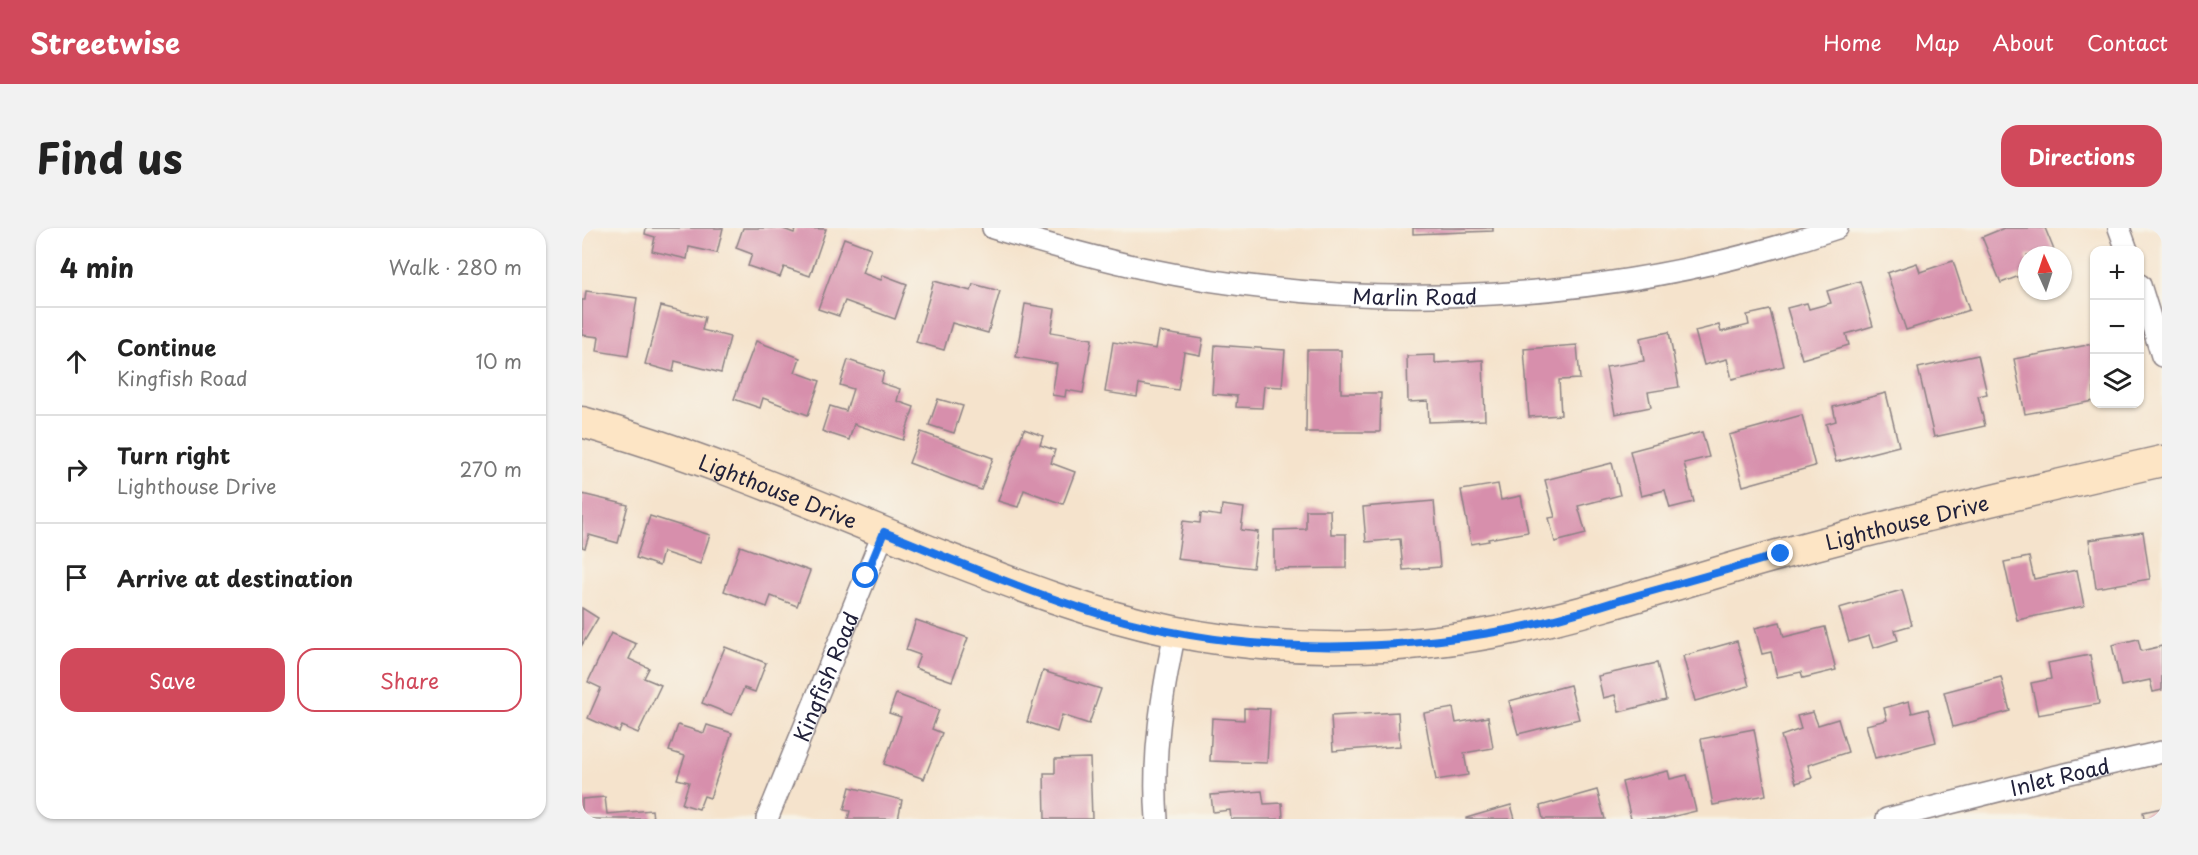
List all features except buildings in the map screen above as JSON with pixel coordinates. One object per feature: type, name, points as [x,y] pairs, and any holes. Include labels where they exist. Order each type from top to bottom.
[{"type":"street","name":"Marlin Road","points":[[993,228],[1060,249],[1143,268],[1227,283],[1387,296],[1472,295],[1557,288],[1642,277],[1725,260],[1837,228]]},
{"type":"street","points":[[2119,228],[2126,246]]},
{"type":"street","points":[[2144,300],[2162,356]]},
{"type":"street","name":"Lighthouse Drive","points":[[582,422],[636,437],[717,465],[1042,596],[1108,616],[1175,632],[1242,642],[1310,646],[1435,641],[1514,628],[1580,612],[1781,554],[1931,515],[2162,461]]},
{"type":"street","name":"Kingfish Road","points":[[767,819],[884,532]]},
{"type":"street","points":[[1157,819],[1155,797],[1157,734],[1162,693],[1175,632]]},
{"type":"street","name":"Inlet Road","points":[[1887,819],[2162,752]]},
{"type":"route","points":[[866,576],[884,532],[1042,596],[1108,616],[1175,632],[1242,642],[1310,646],[1379,645],[1446,640],[1514,628],[1580,612],[1781,554]]}]
